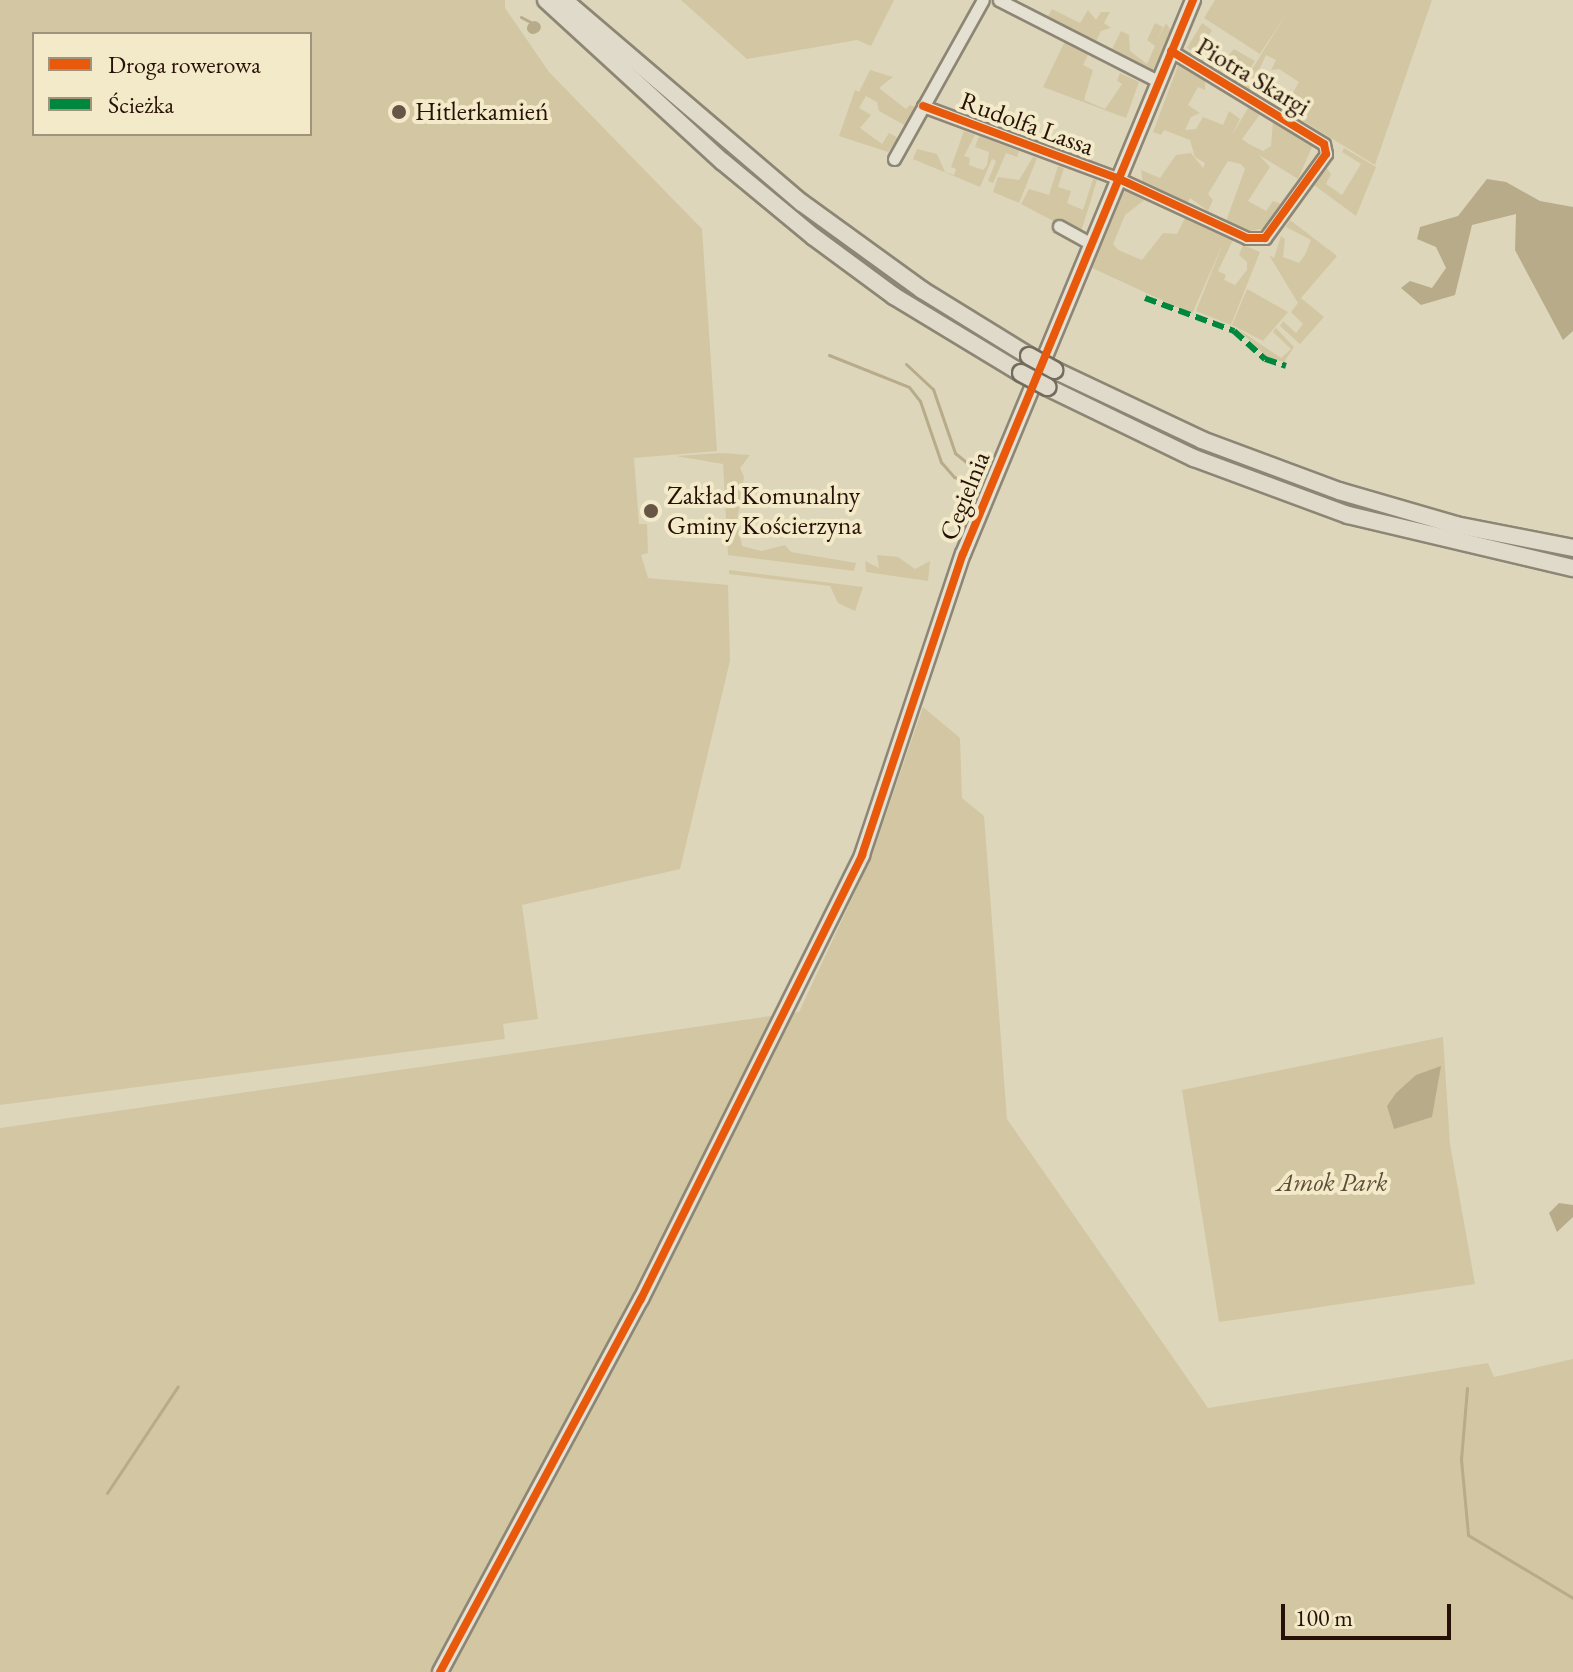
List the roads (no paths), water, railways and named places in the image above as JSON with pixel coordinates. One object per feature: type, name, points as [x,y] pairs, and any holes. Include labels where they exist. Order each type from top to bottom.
[{"type":"main road","points":[[546,0],[722,161],[814,237],[919,312],[1021,373],[1194,458],[1348,515],[1573,568]]},
{"type":"main road","points":[[564,0],[814,212],[922,290],[1054,370],[1202,440],[1339,491],[1456,525],[1573,548]]},
{"type":"street","name":"Rudolfa Lassa","points":[[894,159],[983,0]]},
{"type":"street","points":[[999,0],[1158,81]]},
{"type":"street","name":"Cegielnia","points":[[440,1672],[641,1299],[862,855],[963,554],[1193,0]]},
{"type":"street","name":"Piotra Skargi","points":[[1117,178],[1247,238],[1265,238],[1326,154],[1324,144],[1171,51]]},
{"type":"street","name":"Rudolfa Lassa","points":[[923,106],[1117,178]]},
{"type":"street","points":[[1059,226],[1090,243]]},
{"type":"waterway","points":[[521,17],[536,25]]},
{"type":"waterway","points":[[829,355],[909,387],[920,401],[941,462],[954,477],[972,485]]},
{"type":"waterway","points":[[906,364],[933,389],[955,453],[977,471]]},
{"type":"waterway","points":[[107,1493],[178,1386]]},
{"type":"waterway","points":[[1467,1388],[1461,1459],[1468,1535],[1573,1598]]},
{"type":"place","name":"Hitlerkamień","points":[[399,112]]},
{"type":"place","name":"Zakład Komunalny Gminy Kościerzyna","points":[[651,511]]},
{"type":"park label","name":"Amok Park","points":[[1332,1183]]}]
